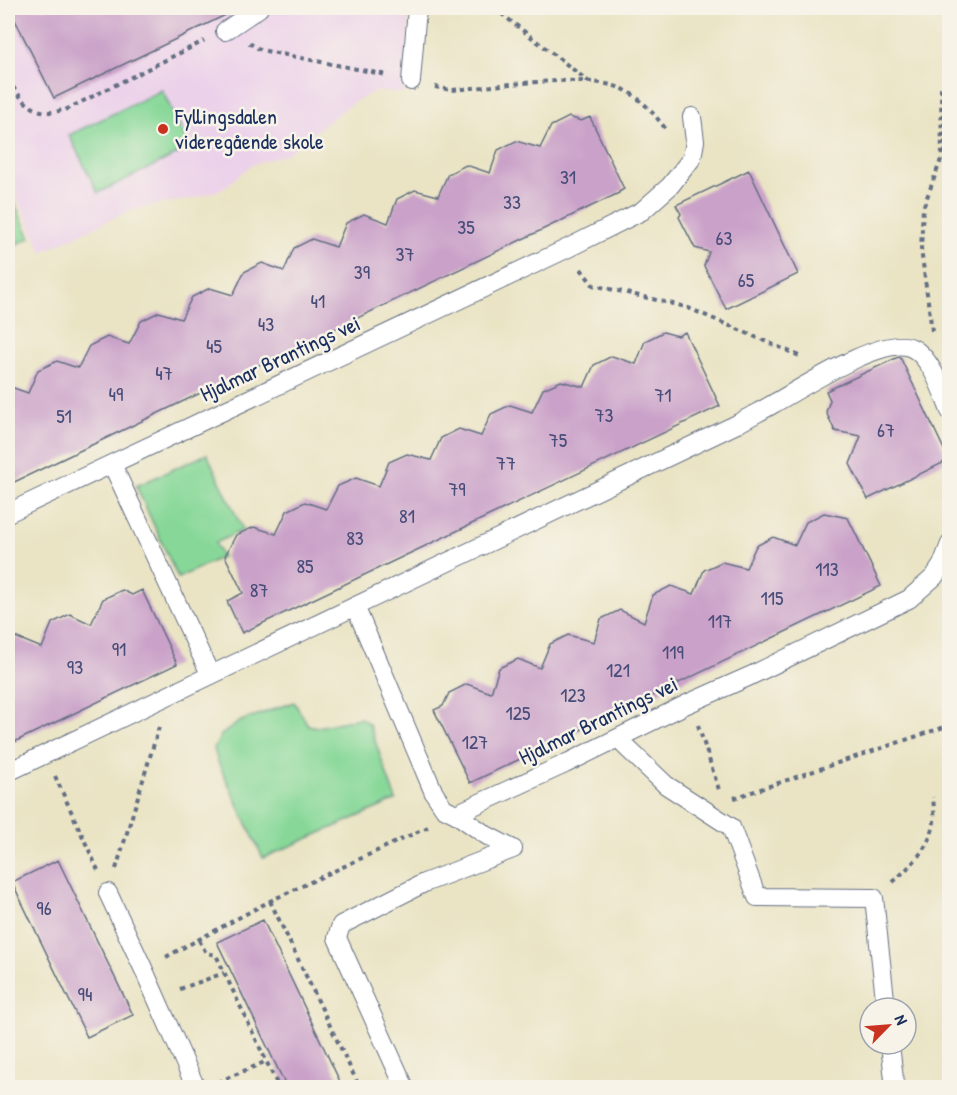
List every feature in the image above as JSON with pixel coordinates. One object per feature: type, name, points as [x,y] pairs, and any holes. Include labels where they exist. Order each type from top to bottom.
[{"type":"lane","points":[[225,31],[258,8]]},
{"type":"lane","points":[[411,81],[417,8]]},
{"type":"lane","name":"Hjalmar Brantings vei","points":[[8,513],[642,211],[670,186],[692,158],[695,141],[692,117]]},
{"type":"lane","points":[[8,772],[736,424],[835,368],[877,351],[895,346],[908,346],[915,349],[933,372],[950,411]]},
{"type":"lane","points":[[112,464],[210,675]]},
{"type":"lane","name":"Hjalmar Brantings vei","points":[[456,814],[909,599],[934,578],[942,566],[950,544]]},
{"type":"lane","points":[[355,606],[434,793],[444,808],[513,849],[424,883],[341,925],[337,938],[405,1088]]},
{"type":"lane","points":[[625,746],[666,785],[718,808],[731,827],[757,897],[874,898],[885,996]]},
{"type":"lane","points":[[108,893],[196,1088]]},
{"type":"lane","points":[[891,1056],[895,1088]]},
{"type":"path","points":[[494,8],[589,82]]},
{"type":"path","points":[[933,8],[936,16]]},
{"type":"path","points":[[8,79],[26,104],[50,112],[65,110],[225,31],[261,50],[451,90],[552,82],[589,82],[615,86],[645,104],[665,128]]},
{"type":"path","points":[[933,342],[921,249],[923,208],[942,157],[940,88],[950,71]]},
{"type":"path","points":[[950,97],[945,105],[944,114],[950,277]]},
{"type":"path","points":[[566,249],[593,285],[686,307],[807,359],[835,368]]},
{"type":"path","points":[[108,893],[170,694]]},
{"type":"path","points":[[687,704],[697,722],[718,808],[950,726]]},
{"type":"path","points":[[45,755],[108,893]]},
{"type":"path","points":[[874,898],[914,863],[924,848],[932,834],[933,797]]},
{"type":"path","points":[[143,968],[270,901],[456,814]]},
{"type":"path","points":[[270,901],[360,1088]]},
{"type":"path","points":[[199,940],[206,953],[216,955],[279,1088]]},
{"type":"path","points":[[156,999],[224,973]]},
{"type":"path","points":[[216,1083],[267,1061]]},
{"type":"shaded area","name":"Fyllingsdalen videregående skole","points":[[8,8],[409,8],[405,93],[376,91],[352,103],[286,154],[251,165],[223,189],[192,199],[129,211],[42,252],[8,178]]},
{"type":"green space","points":[[162,90],[190,148],[98,193],[69,135]]},
{"type":"green space","points":[[8,189],[30,238],[8,248]]},
{"type":"green space","points":[[207,454],[243,530],[215,543],[222,557],[178,578],[136,486]]},
{"type":"green space","points":[[294,702],[308,725],[318,727],[360,718],[369,724],[396,800],[263,858],[214,749],[221,735],[241,721]]},
{"type":"building","points":[[9,8],[240,8],[54,98]]},
{"type":"building","points":[[569,117],[581,121],[590,117],[624,189],[619,193],[8,485],[8,386],[28,393],[38,370],[57,361],[78,368],[89,346],[107,337],[129,344],[141,321],[159,312],[181,319],[192,297],[210,288],[233,295],[244,272],[262,263],[284,271],[294,248],[312,239],[336,247],[346,223],[364,214],[388,223],[397,199],[415,190],[438,196],[448,174],[466,165],[490,173],[498,150],[516,141],[540,148],[551,126]]},
{"type":"building","points":[[749,170],[798,274],[726,309],[704,266],[709,252],[695,248],[679,217],[681,214],[676,205]]},
{"type":"building","points":[[663,332],[678,336],[685,332],[720,406],[242,633],[227,601],[243,593],[225,556],[236,535],[254,527],[276,534],[287,511],[305,502],[326,509],[338,486],[356,478],[379,486],[389,462],[407,454],[431,460],[441,438],[459,429],[481,436],[491,414],[510,405],[532,412],[543,389],[561,381],[584,387],[594,365],[612,356],[636,364],[645,341]]},
{"type":"building","points":[[900,357],[949,460],[868,499],[850,464],[861,436],[835,431],[826,412],[830,400],[826,391]]},
{"type":"building","points":[[824,513],[848,518],[881,586],[470,783],[434,710],[443,706],[449,693],[467,684],[491,693],[499,668],[518,659],[540,668],[550,644],[568,635],[594,642],[601,619],[620,610],[644,622],[653,595],[671,586],[694,594],[704,570],[722,562],[746,568],[756,546],[773,537],[795,545],[806,522]]},
{"type":"building","points":[[122,590],[132,595],[142,590],[177,664],[8,745],[8,634],[42,648],[52,623],[70,614],[91,624],[103,599]]},
{"type":"building","points":[[58,860],[133,1015],[87,1037],[12,882]]},
{"type":"building","points":[[263,920],[343,1088],[287,1088],[217,942]]},
{"type":"place","name":"Fyllingsdalen videregående skole","points":[[163,129]]}]
